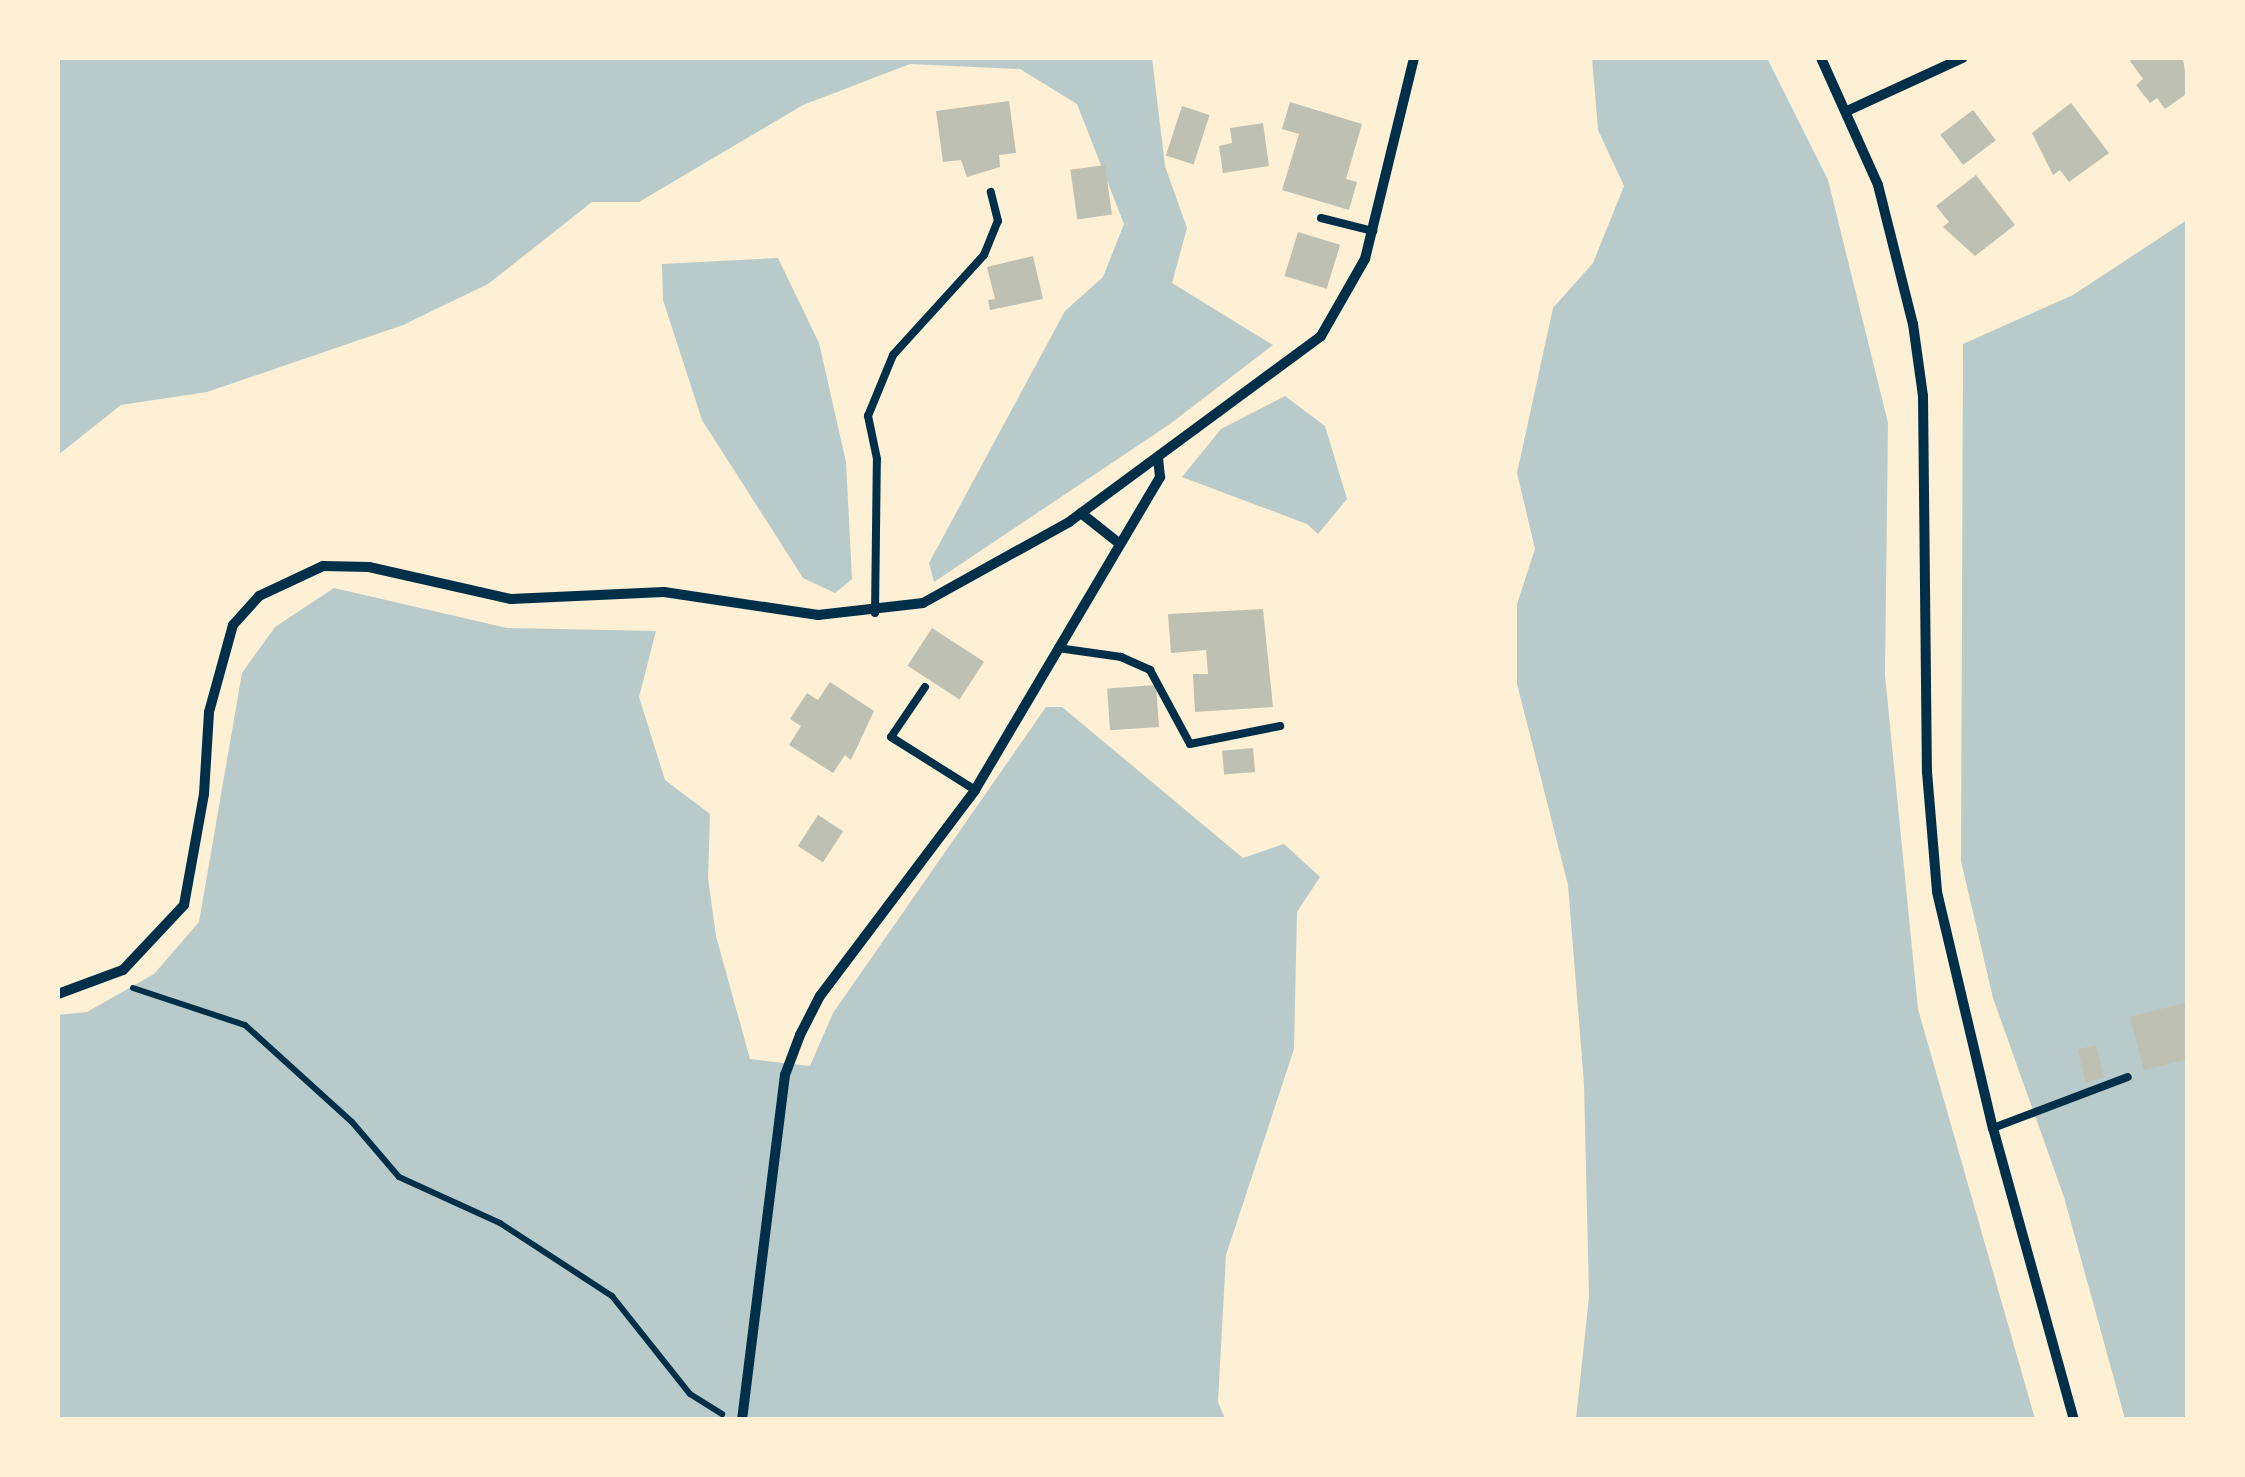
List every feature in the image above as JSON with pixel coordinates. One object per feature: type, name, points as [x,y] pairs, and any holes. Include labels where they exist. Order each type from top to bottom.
[{"type":"street","points":[[58,994],[122,970],[162,935],[184,905],[204,794],[209,712],[233,625],[259,596],[290,577],[324,566],[369,567],[511,599],[664,592],[818,615],[875,613],[923,604],[1081,513],[1158,457],[1221,404],[1272,377],[1321,336],[1356,282],[1374,231],[1414,58]]},
{"type":"street","points":[[1822,58],[1847,111],[1896,244],[1915,342],[1923,396],[1928,772],[1935,872],[1992,1128],[2074,1420]]},
{"type":"street","points":[[1847,111],[1962,58]]},
{"type":"street","points":[[742,1420],[785,1075],[820,996],[975,790],[1160,477],[1158,457]]},
{"type":"street","points":[[1081,513],[1120,544]]},
{"type":"lane","points":[[875,613],[876,460],[868,416],[892,355],[984,255],[998,221],[991,192]]},
{"type":"lane","points":[[1320,218],[1374,231]]},
{"type":"lane","points":[[1058,648],[1122,657],[1150,670],[1190,744],[1280,726]]},
{"type":"lane","points":[[926,687],[891,736],[975,790]]},
{"type":"lane","points":[[1992,1128],[2128,1078]]},
{"type":"path","points":[[122,970],[129,986],[244,1024],[352,1122],[399,1177],[500,1223],[612,1296],[690,1394],[732,1420]]},
{"type":"shaded area","points":[[58,58],[1152,58],[1165,166],[1187,228],[1172,283],[1273,345],[1170,424],[934,582],[929,563],[1065,311],[1103,277],[1124,224],[1077,104],[1020,69],[910,64],[803,105],[639,202],[592,202],[488,284],[403,325],[207,392],[121,405],[58,455]]},
{"type":"shaded area","points":[[1592,58],[1767,58],[1828,180],[1888,423],[1885,675],[1918,1009],[2035,1419],[1576,1419],[1589,1297],[1584,1084],[1568,885],[1517,684],[1517,604],[1535,549],[1517,473],[1553,308],[1593,263],[1624,186],[1598,130]]},
{"type":"shaded area","points":[[2187,220],[2187,1419],[2125,1419],[2064,1197],[1993,998],[1961,861],[1963,344],[2073,295]]},
{"type":"shaded area","points":[[778,258],[819,343],[846,462],[852,579],[835,593],[803,578],[702,420],[663,300],[662,264]]},
{"type":"shaded area","points":[[1285,396],[1325,426],[1347,499],[1318,534],[1307,524],[1182,477],[1221,429]]},
{"type":"shaded area","points":[[334,588],[507,628],[656,631],[639,697],[665,780],[710,814],[708,878],[716,936],[750,1059],[810,1066],[833,1013],[1046,707],[1062,707],[1243,858],[1284,844],[1320,877],[1297,912],[1294,1049],[1226,1255],[1218,1402],[1225,1419],[58,1419],[58,1015],[87,1012],[154,974],[199,922],[242,673],[275,627]]},
{"type":"building","points":[[2183,58],[2188,93],[2165,109],[2157,98],[2150,103],[2136,85],[2143,79],[2130,61]]},
{"type":"building","points":[[1009,101],[1016,153],[999,155],[1000,167],[967,177],[961,160],[943,162],[936,111]]},
{"type":"building","points":[[1290,102],[1362,124],[1346,179],[1357,182],[1349,210],[1282,190],[1299,134],[1282,129]]},
{"type":"building","points":[[2071,103],[2109,153],[2069,182],[2060,170],[2053,175],[2032,133]]},
{"type":"building","points":[[1182,106],[1210,115],[1194,164],[1166,155]]},
{"type":"building","points":[[1973,110],[1996,140],[1963,165],[1940,135]]},
{"type":"building","points":[[1263,123],[1269,166],[1223,173],[1219,146],[1232,143],[1230,128]]},
{"type":"building","points":[[1105,165],[1112,215],[1077,219],[1070,170]]},
{"type":"building","points":[[1976,175],[2015,225],[1975,256],[1943,227],[1949,222],[1936,206]]},
{"type":"building","points":[[1298,232],[1340,245],[1327,289],[1285,276]]},
{"type":"building","points":[[1033,256],[1043,299],[990,310],[988,300],[995,299],[987,267]]},
{"type":"building","points":[[1263,609],[1273,707],[1195,712],[1193,674],[1208,674],[1206,650],[1171,653],[1168,614]]},
{"type":"building","points":[[932,628],[984,662],[959,700],[907,666]]},
{"type":"building","points":[[830,682],[874,711],[851,760],[845,755],[833,773],[789,745],[801,726],[790,719],[807,693],[818,700]]},
{"type":"building","points":[[1156,685],[1159,727],[1110,730],[1107,688]]},
{"type":"building","points":[[1253,748],[1255,772],[1224,775],[1222,751]]},
{"type":"building","points":[[818,815],[843,831],[823,862],[798,846]]},
{"type":"building","points":[[2188,1002],[2188,1059],[2144,1070],[2130,1017]]},
{"type":"building","points":[[2096,1045],[2104,1078],[2086,1083],[2078,1050]]}]
